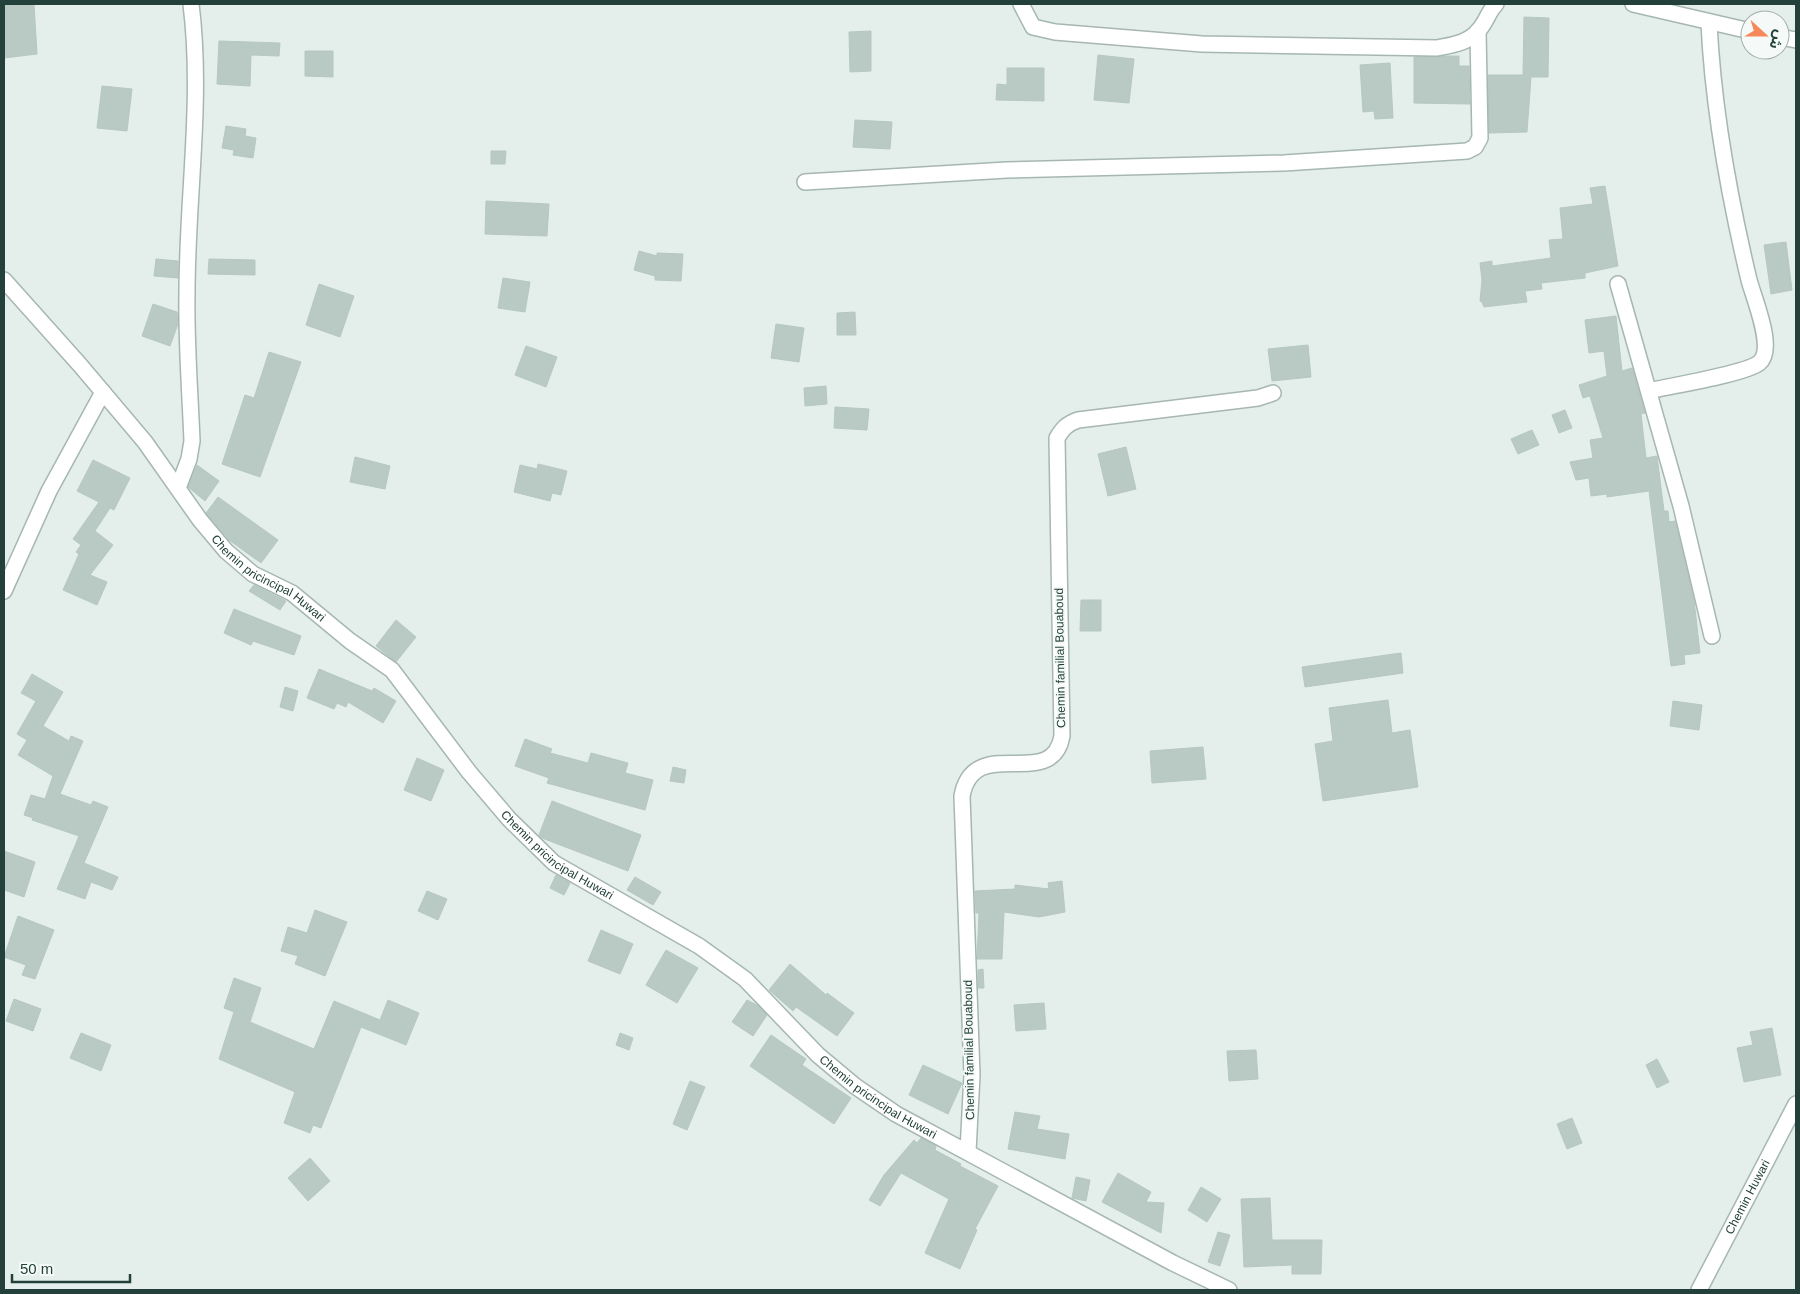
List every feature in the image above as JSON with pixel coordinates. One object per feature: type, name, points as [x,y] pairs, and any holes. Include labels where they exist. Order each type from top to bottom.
[{"type":"street","points":[[178,488],[189,459],[192,441],[186,292],[192,192],[196,68],[191,4]]},
{"type":"street","points":[[1020,4],[1033,28],[1055,32],[1202,44],[1437,48],[1461,43],[1478,31],[1496,4]]},
{"type":"street","points":[[1633,4],[1740,29]]},
{"type":"street","points":[[1649,391],[1742,370],[1759,363],[1765,353],[1766,339],[1749,280],[1723,155],[1710,56],[1709,23]]},
{"type":"street","points":[[806,182],[1007,170],[1284,163],[1467,151],[1476,147],[1480,138],[1478,31]]},
{"type":"street","name":"Chemin pricincipal Huwari","points":[[4,280],[145,442],[226,550],[253,574],[292,592],[350,641],[392,670],[469,772],[509,819],[554,863],[699,946],[745,980],[818,1055],[855,1086],[896,1114],[968,1151],[1173,1263],[1229,1290]]},
{"type":"street","points":[[1618,284],[1681,506],[1712,636]]},
{"type":"street","points":[[4,591],[49,491],[103,392]]},
{"type":"street","name":"Chemin familial Bouaboud","points":[[968,1151],[972,1075],[962,796],[964,785],[970,775],[978,768],[989,764],[1046,761],[1060,747],[1062,736],[1058,438],[1062,429],[1069,423],[1078,420],[1258,398],[1274,393]]},
{"type":"street","name":"Chemin Huwari","points":[[1699,1290],[1796,1104]]},
{"type":"building","points":[[4,4],[34,4],[37,54],[4,58]]},
{"type":"building","points":[[1524,17],[1549,18],[1548,77],[1531,77],[1527,132],[1489,133],[1488,75],[1523,75]]},
{"type":"building","points":[[871,31],[871,71],[850,72],[849,32]]},
{"type":"building","points":[[219,41],[280,43],[279,56],[251,55],[250,86],[217,84]]},
{"type":"building","points":[[305,51],[333,51],[333,77],[305,76]]},
{"type":"building","points":[[1098,55],[1134,59],[1129,103],[1094,100]]},
{"type":"building","points":[[1459,56],[1459,66],[1469,66],[1470,104],[1414,103],[1414,57]]},
{"type":"building","points":[[1390,63],[1393,118],[1375,119],[1374,111],[1363,112],[1360,65]]},
{"type":"building","points":[[1007,68],[1044,68],[1044,101],[996,100],[997,84],[1007,85]]},
{"type":"building","points":[[102,86],[132,89],[127,131],[97,128]]},
{"type":"building","points":[[855,120],[892,122],[890,149],[853,147]]},
{"type":"building","points":[[226,126],[246,129],[245,136],[256,138],[253,158],[233,155],[234,150],[222,148]]},
{"type":"building","points":[[491,151],[506,151],[505,164],[491,164]]},
{"type":"building","points":[[1605,186],[1618,266],[1585,273],[1585,278],[1541,283],[1542,289],[1525,291],[1527,302],[1484,307],[1480,301],[1482,280],[1480,263],[1492,261],[1492,266],[1551,258],[1549,240],[1563,239],[1560,208],[1593,204],[1590,188]]},
{"type":"building","points":[[486,201],[549,204],[547,236],[485,234]]},
{"type":"building","points":[[1786,242],[1792,290],[1771,294],[1764,245]]},
{"type":"building","points":[[639,251],[657,256],[657,253],[683,254],[681,281],[655,280],[655,276],[634,270]]},
{"type":"building","points":[[156,259],[178,261],[178,278],[154,276]]},
{"type":"building","points":[[209,259],[255,260],[255,275],[208,274]]},
{"type":"building","points":[[503,278],[530,282],[525,312],[498,308]]},
{"type":"building","points":[[319,284],[354,296],[340,337],[306,325]]},
{"type":"building","points":[[153,304],[177,312],[178,324],[170,346],[142,336]]},
{"type":"building","points":[[855,312],[856,335],[837,335],[837,313]]},
{"type":"building","points":[[1616,316],[1622,371],[1632,368],[1645,413],[1641,414],[1646,458],[1657,456],[1664,511],[1668,511],[1669,522],[1675,521],[1694,600],[1700,653],[1684,655],[1685,664],[1671,666],[1649,491],[1607,497],[1607,494],[1591,496],[1589,478],[1576,480],[1570,462],[1593,458],[1590,440],[1603,438],[1590,396],[1583,398],[1579,385],[1607,376],[1604,351],[1589,353],[1585,320]]},
{"type":"building","points":[[776,324],[804,328],[799,362],[771,358]]},
{"type":"building","points":[[1308,345],[1311,377],[1272,381],[1268,349]]},
{"type":"building","points":[[526,346],[557,357],[546,387],[515,375]]},
{"type":"building","points":[[269,352],[301,362],[260,477],[222,464],[245,395],[254,398]]},
{"type":"building","points":[[826,386],[827,404],[805,406],[804,388]]},
{"type":"building","points":[[835,407],[869,409],[867,430],[834,428]]},
{"type":"building","points":[[1565,410],[1572,428],[1559,433],[1552,415]]},
{"type":"building","points":[[1532,430],[1539,445],[1518,454],[1511,439]]},
{"type":"building","points":[[1126,447],[1136,489],[1108,496],[1098,454]]},
{"type":"building","points":[[355,457],[390,466],[385,489],[350,482]]},
{"type":"building","points":[[93,460],[130,478],[114,510],[110,508],[95,531],[113,545],[90,575],[107,582],[97,605],[63,590],[79,554],[76,552],[81,545],[73,539],[99,502],[77,491]]},
{"type":"building","points":[[538,464],[567,471],[561,495],[552,493],[550,501],[514,492],[520,465],[537,469]]},
{"type":"building","points":[[197,465],[219,481],[205,501],[188,487]]},
{"type":"building","points":[[218,497],[278,540],[261,563],[229,540],[206,513]]},
{"type":"building","points":[[254,585],[286,601],[280,610],[249,591]]},
{"type":"building","points":[[1081,600],[1101,600],[1101,631],[1080,631]]},
{"type":"building","points":[[234,609],[301,636],[294,655],[253,641],[251,645],[224,633]]},
{"type":"building","points":[[396,620],[416,637],[396,662],[376,646]]},
{"type":"building","points":[[1401,653],[1403,673],[1305,687],[1302,667]]},
{"type":"building","points":[[319,669],[372,691],[374,688],[396,701],[383,723],[348,702],[346,707],[337,703],[334,709],[307,698]]},
{"type":"building","points":[[32,674],[63,692],[43,726],[69,741],[71,736],[83,741],[60,794],[91,805],[93,801],[108,807],[84,863],[118,877],[112,890],[91,882],[85,899],[57,889],[79,836],[32,820],[33,818],[24,815],[31,795],[45,799],[53,776],[18,755],[27,740],[17,734],[36,701],[21,693]]},
{"type":"building","points":[[285,687],[298,691],[293,711],[280,707]]},
{"type":"building","points":[[1388,700],[1392,733],[1410,730],[1418,787],[1323,801],[1315,744],[1333,741],[1329,708]]},
{"type":"building","points":[[1673,701],[1702,705],[1699,730],[1670,726]]},
{"type":"building","points":[[525,739],[552,749],[550,753],[588,763],[591,753],[628,763],[625,773],[653,780],[645,810],[547,783],[549,778],[515,766]]},
{"type":"building","points":[[1203,747],[1206,779],[1152,783],[1150,751]]},
{"type":"building","points":[[417,758],[444,770],[431,801],[404,790]]},
{"type":"building","points":[[673,767],[686,770],[684,783],[670,781]]},
{"type":"building","points":[[552,801],[641,835],[628,871],[542,838],[539,835]]},
{"type":"building","points":[[4,851],[35,862],[24,897],[4,890]]},
{"type":"building","points":[[556,875],[570,883],[564,895],[550,888]]},
{"type":"building","points":[[635,877],[661,892],[653,905],[627,890]]},
{"type":"building","points":[[1062,881],[1065,912],[1039,917],[1004,912],[1002,959],[977,959],[979,913],[976,913],[975,891],[1015,889],[1015,885],[1049,889],[1048,883]]},
{"type":"building","points":[[427,891],[447,899],[438,920],[418,911]]},
{"type":"building","points":[[315,910],[347,922],[325,976],[295,964],[298,956],[281,951],[288,927],[307,933]]},
{"type":"building","points":[[18,916],[54,930],[35,979],[22,975],[26,965],[4,957]]},
{"type":"building","points":[[601,930],[633,944],[620,974],[588,961]]},
{"type":"building","points":[[666,950],[698,968],[677,1003],[646,985]]},
{"type":"building","points":[[790,964],[826,995],[827,993],[854,1013],[837,1036],[796,1007],[793,1011],[769,990]]},
{"type":"building","points":[[983,969],[984,988],[978,988],[978,970]]},
{"type":"building","points":[[234,978],[261,988],[250,1022],[314,1049],[334,1001],[380,1020],[388,1000],[419,1013],[406,1045],[361,1027],[321,1128],[313,1125],[310,1133],[284,1123],[295,1092],[219,1059],[234,1012],[224,1008]]},
{"type":"building","points":[[14,999],[41,1009],[33,1031],[6,1021]]},
{"type":"building","points":[[747,1000],[757,1005],[767,1015],[753,1036],[732,1022]]},
{"type":"building","points":[[1044,1003],[1046,1029],[1016,1031],[1014,1005]]},
{"type":"building","points":[[1772,1028],[1781,1075],[1744,1082],[1737,1048],[1753,1045],[1750,1032]]},
{"type":"building","points":[[81,1033],[111,1045],[101,1071],[70,1058]]},
{"type":"building","points":[[620,1033],[633,1038],[629,1050],[616,1045]]},
{"type":"building","points":[[771,1035],[806,1059],[802,1065],[851,1098],[834,1124],[750,1066]]},
{"type":"building","points":[[1256,1050],[1258,1079],[1229,1081],[1227,1051]]},
{"type":"building","points":[[1657,1059],[1669,1082],[1657,1088],[1646,1065]]},
{"type":"building","points":[[923,1065],[962,1083],[948,1114],[909,1095]]},
{"type":"building","points":[[690,1081],[705,1087],[687,1130],[673,1124]]},
{"type":"building","points":[[1015,1112],[1040,1116],[1037,1129],[1069,1134],[1065,1159],[1008,1149]]},
{"type":"building","points":[[1572,1118],[1582,1143],[1567,1149],[1557,1124]]},
{"type":"building","points":[[921,1138],[936,1146],[935,1150],[961,1164],[960,1166],[998,1186],[975,1229],[977,1230],[960,1269],[925,1253],[949,1199],[901,1173],[880,1206],[869,1200],[884,1175],[914,1140],[917,1143]]},
{"type":"building","points":[[310,1158],[330,1181],[308,1201],[288,1178]]},
{"type":"building","points":[[1118,1173],[1151,1192],[1146,1202],[1164,1203],[1161,1233],[1102,1202]]},
{"type":"building","points":[[1076,1177],[1090,1180],[1086,1201],[1072,1198]]},
{"type":"building","points":[[1201,1187],[1221,1199],[1207,1222],[1188,1210]]},
{"type":"building","points":[[1270,1198],[1272,1240],[1322,1240],[1321,1274],[1292,1274],[1292,1265],[1244,1267],[1241,1199]]},
{"type":"building","points":[[1218,1232],[1230,1235],[1220,1266],[1208,1262]]}]
